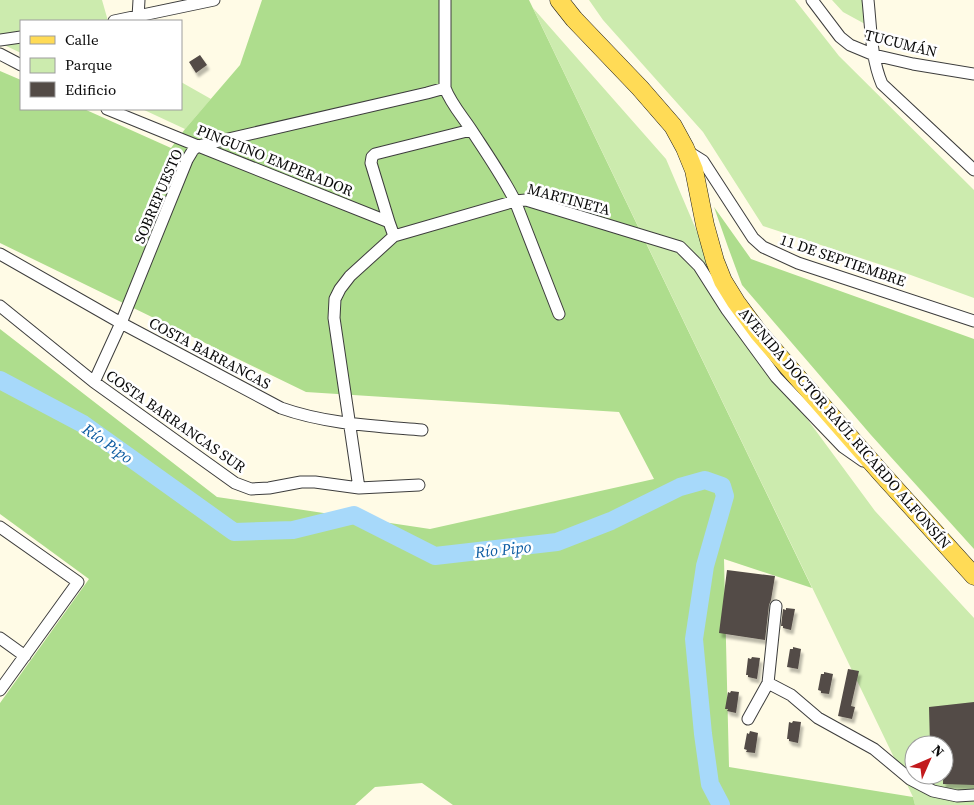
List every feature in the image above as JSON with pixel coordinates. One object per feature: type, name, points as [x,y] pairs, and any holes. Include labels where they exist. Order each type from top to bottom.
[{"type":"main road","name":"AVENIDA DOCTOR RAÚL RICARDO ALFONSÍN","points":[[559,0],[574,20],[640,88],[673,126],[694,170],[705,225],[706,247],[715,260],[723,281],[736,302],[758,332],[790,369],[974,576]]},
{"type":"street","points":[[138,17],[139,0]]},
{"type":"street","points":[[120,20],[214,0]]},
{"type":"street","points":[[445,0],[445,88],[449,98],[508,187],[559,314]]},
{"type":"street","name":"TUCUMÁN","points":[[812,0],[840,37],[850,45],[874,55],[913,64],[974,74]]},
{"type":"street","points":[[868,0],[874,55],[877,73],[882,84],[974,170]]},
{"type":"street","points":[[0,40],[20,37]]},
{"type":"street","points":[[0,54],[20,64]]},
{"type":"street","name":"SOBREPUESTO","points":[[94,382],[121,323],[187,160],[193,150],[198,146],[445,88]]},
{"type":"street","name":"PINGUINO EMPERADOR","points":[[109,110],[389,222]]},
{"type":"street","points":[[394,236],[371,163],[372,157],[375,154],[471,130]]},
{"type":"street","name":"11 DE SEPTIEMBRE","points":[[686,151],[703,161],[753,238],[762,247],[798,263],[974,321]]},
{"type":"street","name":"MARTINETA","points":[[359,488],[334,318],[335,299],[340,289],[350,276],[394,236],[515,201],[526,200],[680,247],[699,266],[727,310],[776,377],[843,447],[881,473]]},
{"type":"street","name":"COSTA BARRANCAS","points":[[0,254],[121,323],[281,408],[300,415],[350,424],[422,430]]},
{"type":"street","name":"COSTA BARRANCAS SUR","points":[[0,306],[94,382],[235,483],[251,489],[269,488],[301,482],[359,488],[419,485]]},
{"type":"street","points":[[0,526],[78,582],[0,690]]},
{"type":"street","points":[[748,718],[768,683],[776,606]]},
{"type":"street","points":[[0,638],[25,656]]},
{"type":"street","points":[[768,683],[791,695],[818,718],[874,749],[910,779],[933,791],[957,796],[974,795]]},
{"type":"green space","points":[[0,0],[102,0],[108,20],[20,20],[20,53],[0,43]]},
{"type":"green space","points":[[262,0],[529,0],[812,588],[724,559],[729,767],[913,797],[915,805],[453,805],[422,783],[375,787],[355,805],[0,805],[0,703],[89,579],[0,514],[0,329],[217,497],[430,529],[654,479],[619,412],[306,392],[0,243],[0,71],[20,80],[20,110],[86,110],[171,148],[240,65]]},
{"type":"green space","points":[[589,0],[795,0],[839,56],[974,190],[974,298],[897,270],[763,226],[703,132],[603,20]]},
{"type":"green space","points":[[832,0],[863,0],[865,24],[843,12]]},
{"type":"green space","points":[[533,8],[666,159],[735,321],[875,511],[974,618],[974,805],[915,805],[907,785],[954,785],[954,735],[904,735],[904,778]]},
{"type":"green space","points":[[182,83],[211,99],[185,129],[144,110],[182,110]]},
{"type":"green space","points":[[714,207],[751,259],[974,339],[974,549],[871,435],[742,285]]},
{"type":"building","points":[[200,55],[207,65],[196,73],[189,62]]},
{"type":"building","points":[[727,570],[775,576],[765,640],[719,633]]},
{"type":"building","points":[[786,608],[795,609],[791,630],[781,626],[783,609],[786,610]]},
{"type":"building","points":[[793,647],[801,649],[798,669],[787,667],[790,649],[793,649]]},
{"type":"building","points":[[752,657],[760,658],[757,679],[746,675],[748,658],[751,659]]},
{"type":"building","points":[[848,669],[859,671],[851,706],[855,707],[852,719],[838,716]]},
{"type":"building","points":[[824,672],[833,674],[829,694],[821,693],[818,690],[821,674],[824,674]]},
{"type":"building","points":[[731,691],[739,692],[736,713],[725,709],[728,692],[730,693]]},
{"type":"building","points":[[974,702],[974,785],[954,784],[954,735],[930,735],[929,707]]},
{"type":"building","points":[[793,721],[801,722],[798,743],[787,739],[789,722],[792,723]]},
{"type":"building","points":[[750,731],[758,733],[755,753],[746,752],[747,750],[744,749],[747,733],[749,734]]},
{"type":"waterway","name":"Río Pipo","points":[[0,380],[83,424],[234,532],[293,530],[354,515],[435,556],[557,542],[611,521],[680,487],[705,480],[722,486],[725,496],[705,566],[694,639],[710,784],[721,805]]}]
